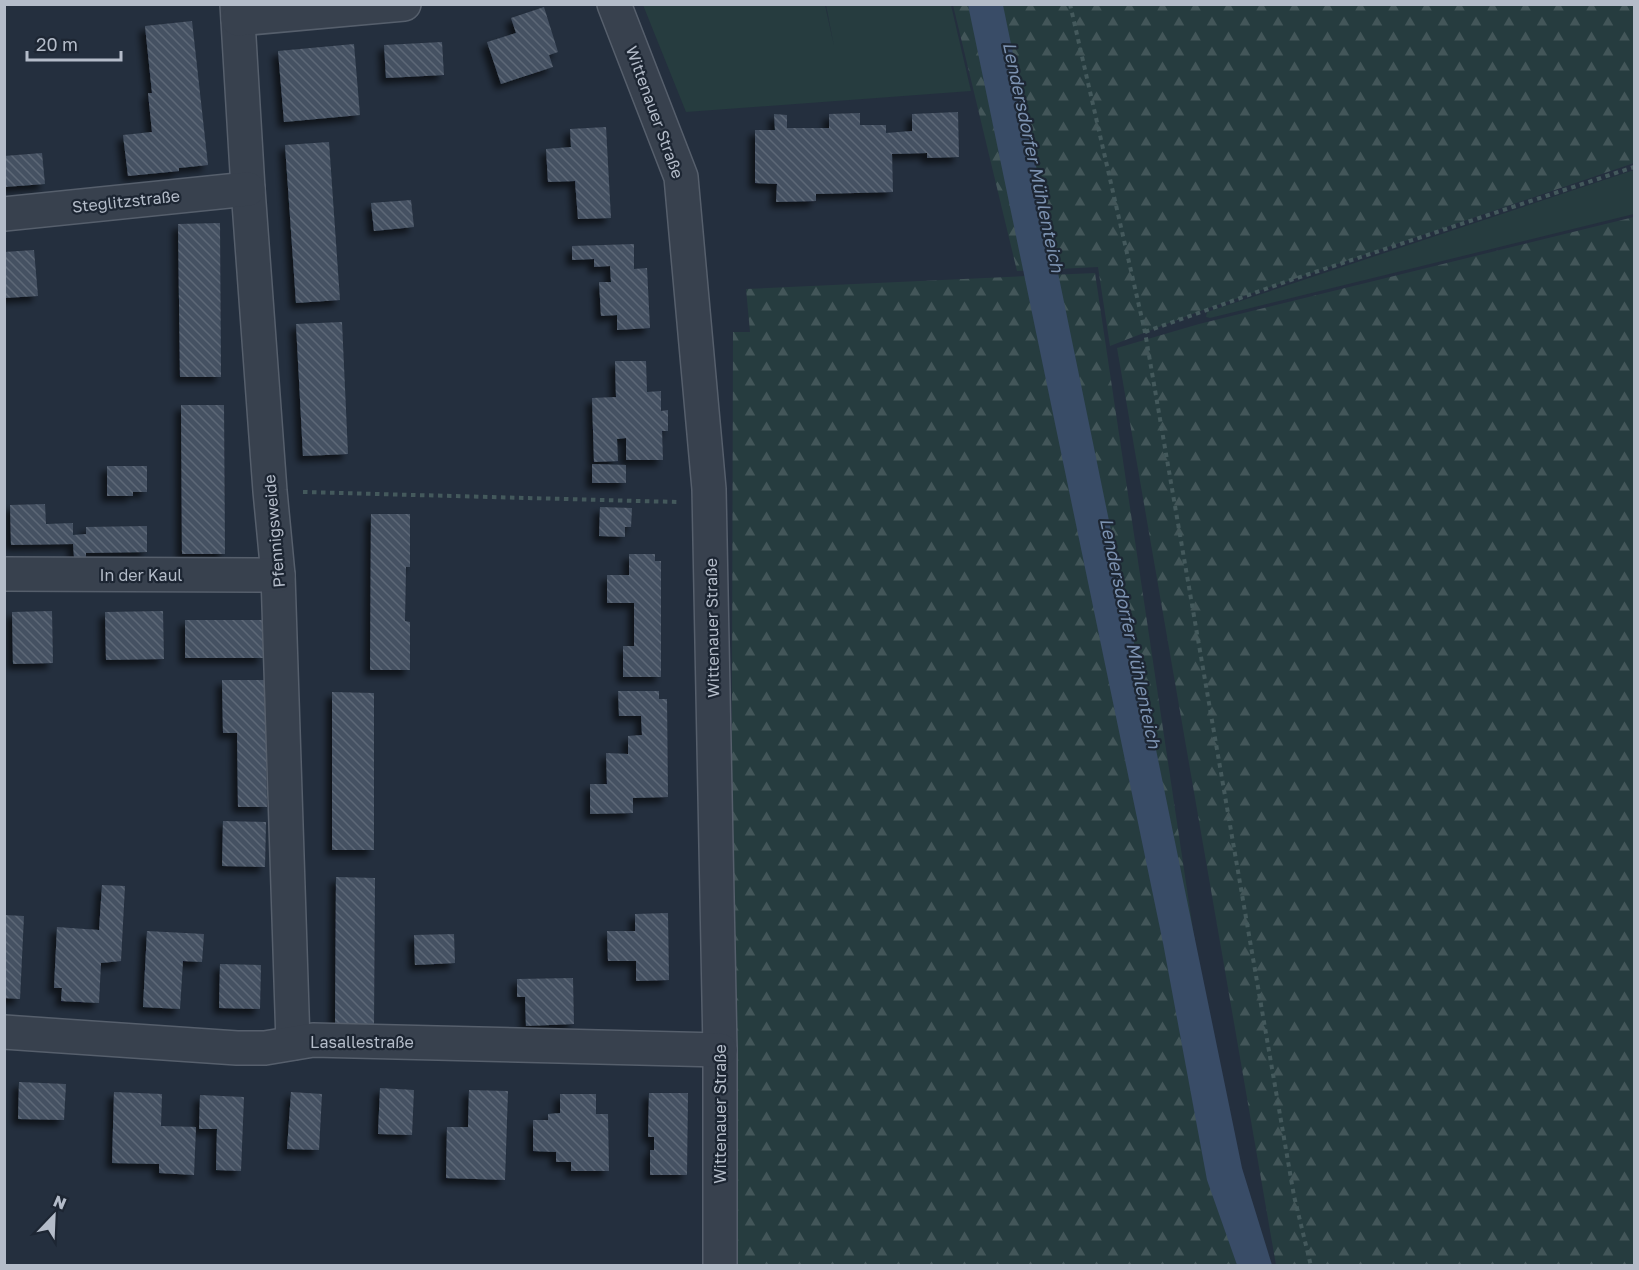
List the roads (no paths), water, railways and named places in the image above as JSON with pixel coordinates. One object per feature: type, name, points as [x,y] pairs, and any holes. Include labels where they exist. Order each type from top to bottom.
[{"type":"street","points":[[237,12],[404,4]]},
{"type":"street","name":"Wittenauer Straße","points":[[614,4],[681,177],[709,489],[720,1050],[720,1266]]},
{"type":"street","name":"Pfennigsweide","points":[[237,12],[248,189],[278,575],[294,1043]]},
{"type":"street","name":"Steglitzstraße","points":[[4,214],[248,189]]},
{"type":"street","name":"In der Kaul","points":[[4,574],[278,575]]},
{"type":"street","name":"Lasallestraße","points":[[4,1032],[237,1048],[265,1048],[313,1040],[720,1050]]},
{"type":"water","name":"Lendersdorfer Mühlenteich","points":[[968,5],[1003,5],[1242,1168],[1272,1265],[1237,1265],[1207,1180],[1163,943]]}]
